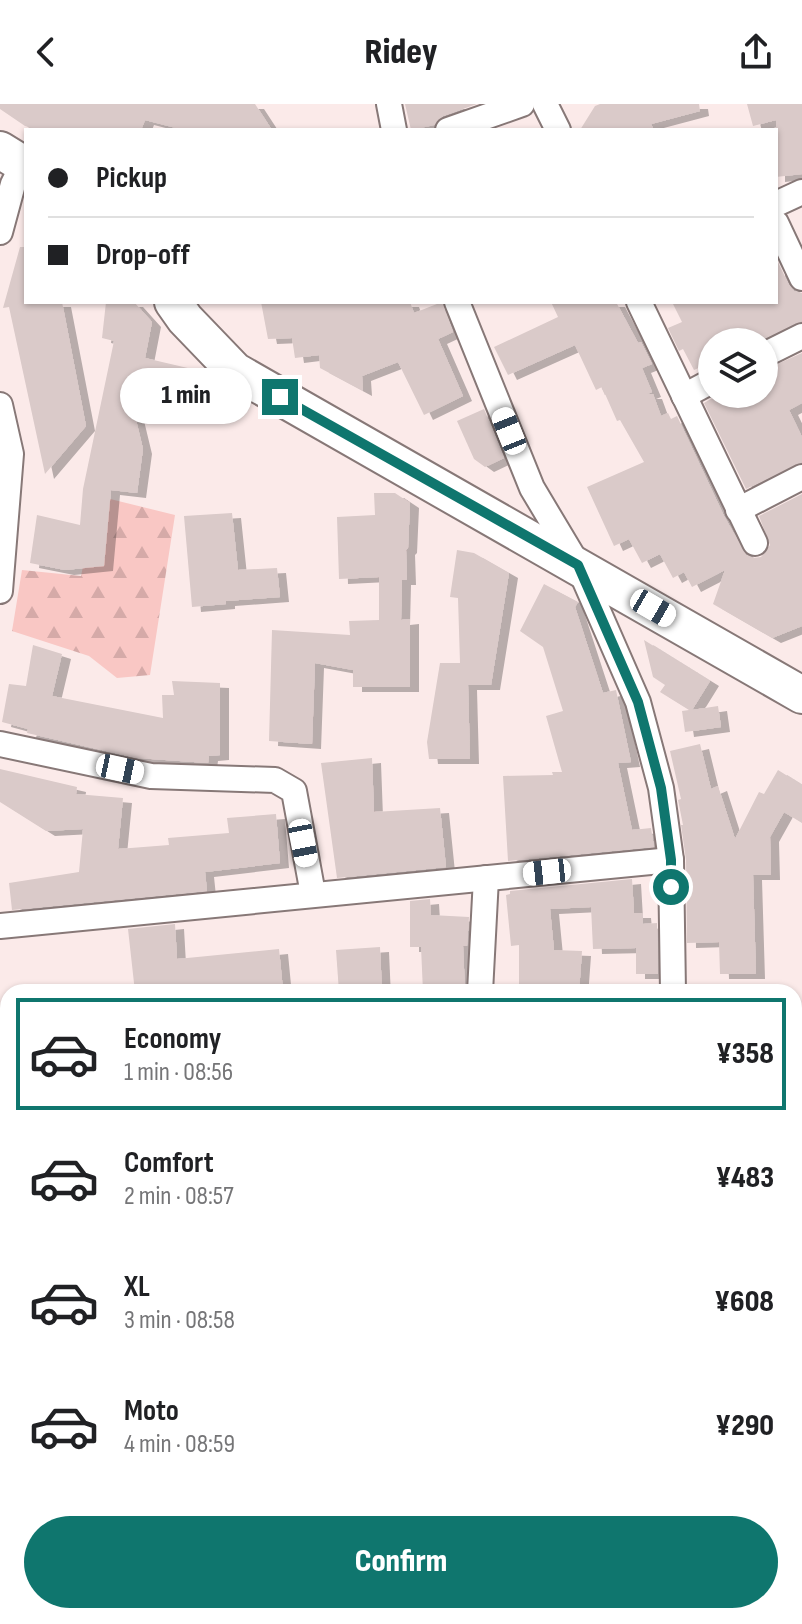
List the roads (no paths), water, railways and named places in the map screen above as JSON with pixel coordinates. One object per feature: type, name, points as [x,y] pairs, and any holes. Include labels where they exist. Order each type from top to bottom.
[{"type":"street","points":[[389,104],[394,128]]},
{"type":"street","points":[[454,128],[522,104]]},
{"type":"street","points":[[545,104],[557,128]]},
{"type":"street","points":[[0,232],[16,160]]},
{"type":"street","points":[[778,203],[802,192]]},
{"type":"street","points":[[778,227],[802,278]]},
{"type":"street","points":[[175,304],[235,371],[802,695]]},
{"type":"street","points":[[458,304],[532,488],[578,565],[638,702],[661,788],[671,860],[673,984]]},
{"type":"street","points":[[640,304],[755,543]]},
{"type":"street","points":[[778,348],[802,336]]},
{"type":"street","points":[[684,396],[698,388]]},
{"type":"street","points":[[0,405],[11,454],[0,591]]},
{"type":"street","points":[[738,510],[802,477]]},
{"type":"street","points":[[0,744],[151,776],[275,780],[294,791],[313,894]]},
{"type":"street","points":[[0,926],[671,860]]},
{"type":"street","points":[[480,984],[486,878]]}]
